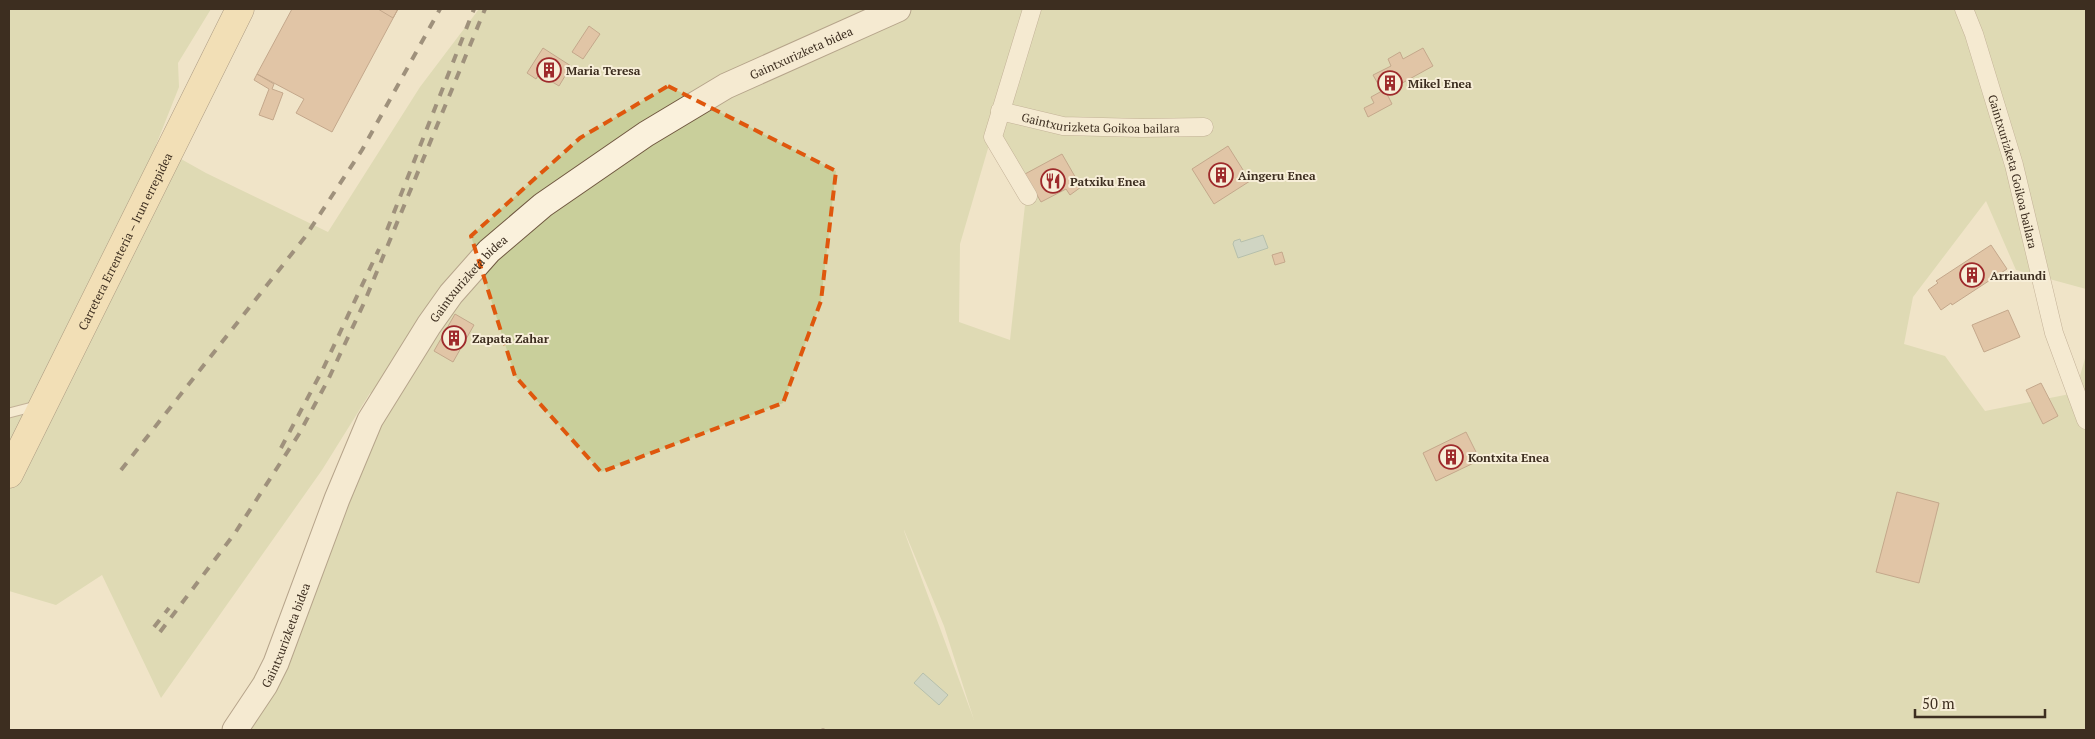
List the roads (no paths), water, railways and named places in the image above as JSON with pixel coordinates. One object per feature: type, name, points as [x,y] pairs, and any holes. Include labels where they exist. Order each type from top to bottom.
[{"type":"main road","name":"Carretera Errenteria – Irun errepidea","points":[[9,474],[240,9]]},
{"type":"main road","name":"Gaintxurizketa bidea","points":[[235,730],[265,685],[276,662],[337,499],[370,420],[429,325],[451,294],[489,251],[559,194],[646,134],[726,86],[898,9]]},
{"type":"street","points":[[1028,196],[992,137],[1032,9]]},
{"type":"street","name":"Gaintxurizketa Goikoa bailara","points":[[1964,9],[1974,34],[2014,164],[2054,332],[2086,420]]},
{"type":"street","name":"Gaintxurizketa Goikoa bailara","points":[[1000,111],[1063,126],[1204,127]]},
{"type":"lane","points":[[9,413],[44,404]]},
{"type":"water","points":[[1263,235],[1268,248],[1238,258],[1233,244],[1234,241],[1240,239],[1241,242]]},
{"type":"water","points":[[923,673],[948,695],[939,705],[914,683]]},
{"type":"railway","points":[[121,470],[305,237],[362,150],[440,9]]},
{"type":"railway","points":[[387,230],[474,9]]},
{"type":"railway","points":[[160,632],[235,533],[299,434],[328,380],[364,303],[485,9]]},
{"type":"railway","points":[[281,448],[323,369],[379,249]]},
{"type":"railway","points":[[154,627],[169,608]]},
{"type":"place","name":"Maria Teresa","points":[[549,70]]},
{"type":"place","name":"Mikel Enea","points":[[1390,83]]},
{"type":"place","name":"Aingeru Enea","points":[[1221,175]]},
{"type":"place","name":"Patxiku Enea","points":[[1053,181]]},
{"type":"place","name":"Arriaundi","points":[[1972,275]]},
{"type":"place","name":"Zapata Zahar","points":[[454,338]]},
{"type":"place","name":"Kontxita Enea","points":[[1451,457]]}]
